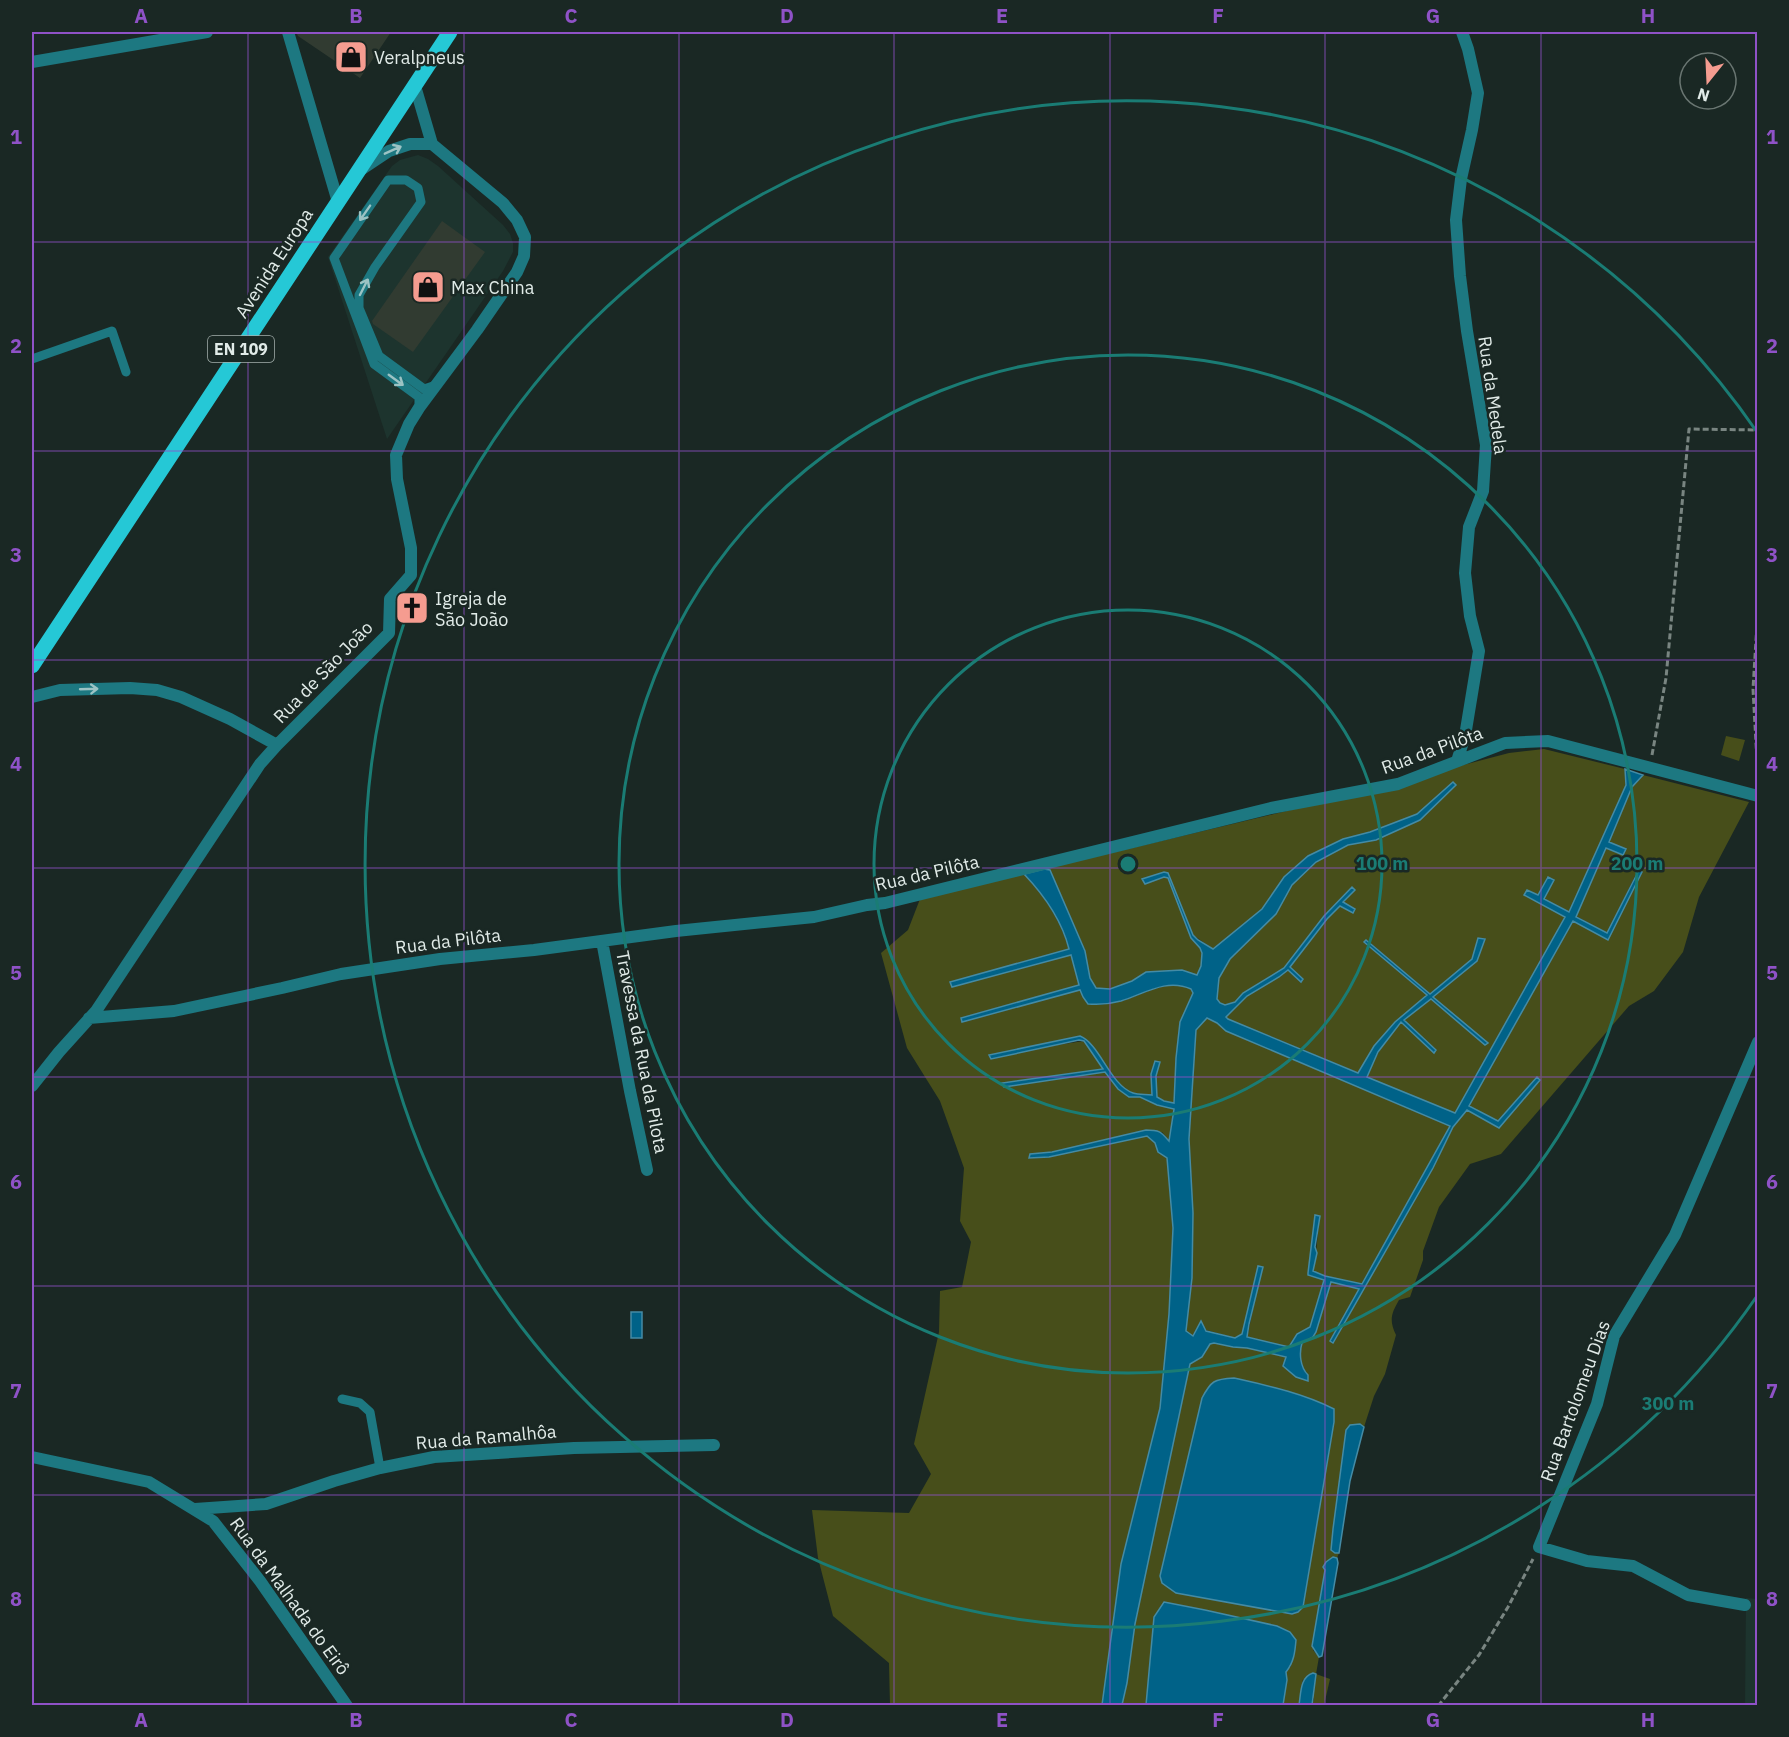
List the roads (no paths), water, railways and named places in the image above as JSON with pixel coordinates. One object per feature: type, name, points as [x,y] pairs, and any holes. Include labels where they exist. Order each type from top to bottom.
[{"type":"main road","name":"Avenida Europa","points":[[32,666],[450,32]]},
{"type":"street","points":[[32,62],[207,32]]},
{"type":"street","points":[[288,32],[338,202]]},
{"type":"street","name":"Rua da Medela","points":[[1457,761],[1465,736],[1479,651],[1470,616],[1465,573],[1469,527],[1483,491],[1486,445],[1464,309],[1456,220],[1461,179],[1478,93],[1462,32]]},
{"type":"street","points":[[358,171],[389,151],[410,144],[432,144],[414,86]]},
{"type":"street","name":"Rua de São João","points":[[32,1086],[96,1011],[260,764],[389,633],[390,599],[411,575],[411,548],[398,479],[396,455],[409,424],[517,272],[524,256],[525,237],[517,220],[503,203],[432,144]]},
{"type":"street","points":[[32,697],[60,690],[130,688],[157,690],[181,697],[230,719],[277,745]]},
{"type":"street","name":"Rua da Pilôta","points":[[89,1018],[174,1011],[340,974],[396,965],[676,931],[814,917],[885,903],[1271,808],[1398,784],[1505,743],[1548,741],[1758,796]]},
{"type":"street","name":"Travessa da Rua da Pilota","points":[[602,941],[647,1170]]},
{"type":"street","name":"Rua Bartolomeu Dias","points":[[1745,1605],[1688,1595],[1633,1566],[1587,1561],[1539,1547],[1597,1404],[1614,1336],[1675,1235],[1758,1042]]},
{"type":"street","name":"Rua da Ramalhôa","points":[[195,1509],[266,1504],[380,1468],[434,1457],[497,1452],[714,1445]]},
{"type":"street","name":"Rua da Malhada do Eirô","points":[[32,1457],[149,1482],[213,1521],[261,1581],[347,1706]]},
{"type":"lane","points":[[420,408],[419,397],[374,364],[334,258],[388,180],[406,180],[418,188],[421,201],[359,294],[359,308],[378,356],[424,389],[436,386]]},
{"type":"lane","points":[[32,358],[112,332],[126,372]]},
{"type":"lane","points":[[342,1399],[360,1403],[370,1412],[380,1468]]},
{"type":"water","points":[[1625,769],[1643,775],[1632,787],[1609,842],[1626,849],[1623,855],[1606,848],[1576,917],[1607,933],[1639,870],[1642,872],[1608,940],[1573,921],[1469,1106],[1498,1121],[1537,1077],[1540,1080],[1499,1128],[1467,1110],[1453,1127],[1433,1168],[1333,1343],[1330,1341],[1359,1289],[1331,1282],[1316,1332],[1313,1337],[1302,1343],[1301,1347],[1301,1360],[1308,1375],[1308,1381],[1296,1377],[1283,1366],[1286,1357],[1214,1343],[1210,1344],[1202,1357],[1190,1364],[1135,1624],[1122,1705],[1102,1705],[1121,1564],[1160,1408],[1169,1314],[1173,1228],[1167,1158],[1158,1152],[1155,1143],[1147,1136],[1049,1157],[1029,1158],[1030,1154],[1052,1152],[1146,1130],[1160,1132],[1169,1141],[1174,1109],[1157,1105],[1140,1097],[1129,1097],[1118,1089],[1105,1072],[1004,1087],[1002,1083],[1103,1069],[1084,1041],[1079,1040],[991,1059],[989,1055],[1080,1036],[1093,1047],[1118,1082],[1133,1093],[1152,1095],[1151,1074],[1155,1061],[1160,1062],[1156,1076],[1157,1097],[1174,1103],[1180,1022],[1193,993],[1191,989],[1173,985],[1155,988],[1121,1001],[1088,1004],[1080,990],[962,1022],[961,1018],[1079,985],[1071,955],[952,987],[950,982],[1069,949],[1062,928],[1051,908],[1024,874],[1044,869],[1050,870],[1085,951],[1090,978],[1096,988],[1110,989],[1132,981],[1146,972],[1182,970],[1197,975],[1201,966],[1202,953],[1191,938],[1168,878],[1164,877],[1145,884],[1142,879],[1164,872],[1168,873],[1193,935],[1213,949],[1262,909],[1284,877],[1308,856],[1343,839],[1370,832],[1417,814],[1453,782],[1456,785],[1420,820],[1376,840],[1348,845],[1316,862],[1292,885],[1276,914],[1230,959],[1219,978],[1217,999],[1225,1005],[1235,1002],[1243,993],[1284,968],[1324,916],[1352,887],[1355,890],[1343,902],[1355,909],[1353,913],[1340,906],[1327,919],[1290,967],[1303,979],[1301,982],[1288,970],[1247,996],[1226,1017],[1358,1073],[1374,1046],[1395,1022],[1427,995],[1364,942],[1366,940],[1430,994],[1472,959],[1478,938],[1485,939],[1477,961],[1433,997],[1488,1043],[1485,1045],[1431,999],[1404,1020],[1436,1050],[1434,1053],[1401,1022],[1378,1052],[1367,1077],[1455,1113],[1565,917],[1524,895],[1527,890],[1538,895],[1548,877],[1554,880],[1544,899],[1569,912],[1626,785]],"holes":[[[1207,1018],[1226,1031],[1450,1126],[1362,1284],[1313,1271],[1320,1216],[1315,1215],[1308,1275],[1324,1280],[1310,1327],[1297,1334],[1289,1347],[1247,1337],[1263,1267],[1258,1266],[1242,1334],[1235,1338],[1206,1331],[1201,1321],[1193,1336],[1186,1331],[1192,1278],[1193,1213],[1189,1139],[1196,1030]]]},
{"type":"water","points":[[631,1312],[642,1312],[642,1338],[631,1338]]},
{"type":"water","points":[[1234,1378],[1298,1394],[1334,1409],[1334,1422],[1303,1607],[1292,1614],[1176,1593],[1162,1583],[1160,1576],[1202,1398],[1214,1382]]},
{"type":"water","points":[[1360,1424],[1364,1427],[1350,1481],[1339,1553],[1335,1553],[1331,1550],[1346,1430],[1350,1425]]},
{"type":"water","points":[[1333,1557],[1337,1558],[1338,1563],[1322,1656],[1319,1657],[1312,1646],[1325,1570],[1323,1567]]},
{"type":"water","points":[[1164,1602],[1277,1626],[1290,1632],[1296,1644],[1295,1653],[1286,1672],[1283,1705],[1146,1705],[1154,1617]]},
{"type":"water","points":[[1313,1673],[1316,1674],[1312,1705],[1299,1705],[1303,1682]]},
{"type":"place","name":"Veralpneus","points":[[351,57]]},
{"type":"place","name":"Max China","points":[[428,287]]},
{"type":"place","name":"Igreja de São João","points":[[412,608]]}]
